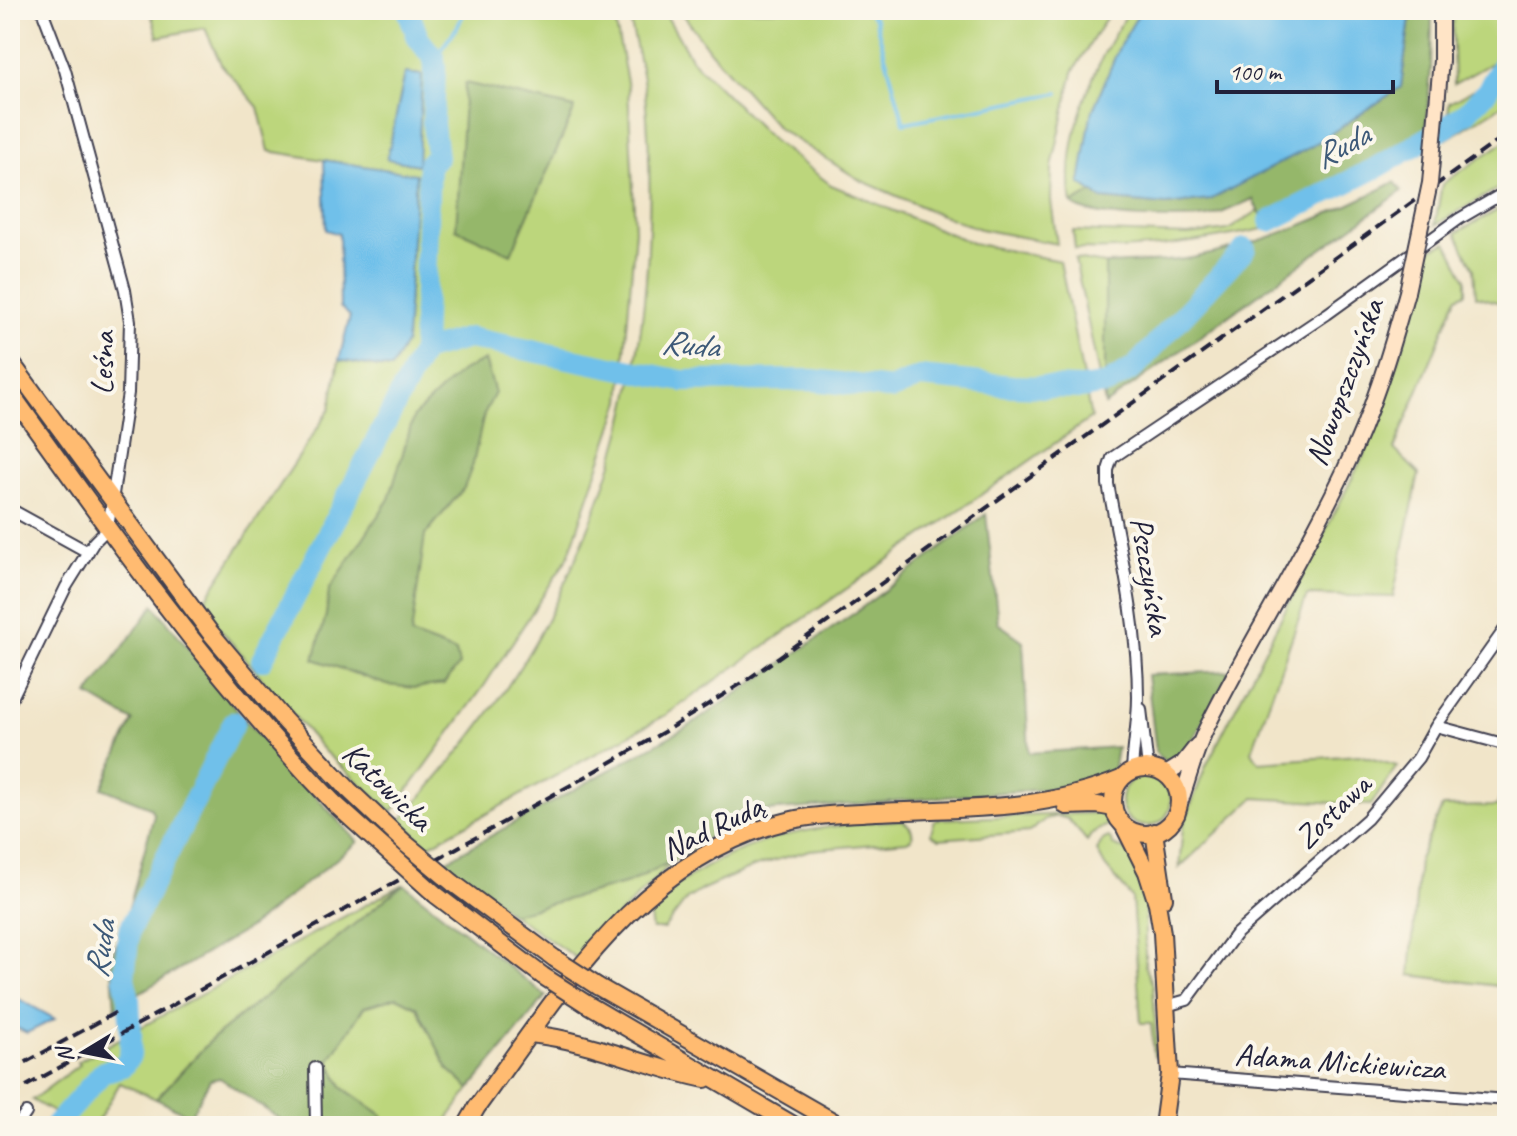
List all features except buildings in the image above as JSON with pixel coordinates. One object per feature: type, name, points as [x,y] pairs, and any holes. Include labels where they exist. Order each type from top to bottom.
[{"type":"main road","name":"Nowopszczyńska","points":[[1166,774],[1182,764],[1199,743],[1344,471],[1370,413],[1407,292],[1430,183],[1441,60],[1441,10]]},
{"type":"main road","name":"Katowicka","points":[[10,361],[209,631],[284,720],[349,790],[406,844],[453,883],[597,986],[841,1126]]},
{"type":"main road","name":"Katowicka","points":[[10,392],[108,528],[253,716],[334,803],[436,895],[543,976],[795,1126]]},
{"type":"main road","name":"Nowopszczyńska","points":[[1179,806],[1192,774],[1199,743]]},
{"type":"main road","points":[[1125,828],[1138,833],[1154,832],[1171,823],[1179,806],[1177,788],[1166,774],[1134,773],[1113,795],[1114,808],[1147,872],[1162,933],[1170,1074],[1163,1126]]},
{"type":"main road","name":"Nad Rudą","points":[[1029,805],[1082,794],[1134,773]]},
{"type":"main road","name":"Nad Rudą","points":[[466,1126],[593,950],[623,917],[653,889],[684,867],[733,840],[789,821],[819,815],[1029,805],[1114,808]]},
{"type":"main road","points":[[1154,832],[1165,902],[1162,933]]},
{"type":"main road","points":[[530,1034],[561,1039],[675,1073],[718,1081]]},
{"type":"main road","name":"Nad Rudą","points":[[458,1126],[477,1107]]},
{"type":"street","name":"Leśna","points":[[42,10],[65,70],[125,290],[130,321],[128,393],[108,528]]},
{"type":"street","name":"Pszczyńska","points":[[1134,773],[1138,699],[1130,618],[1108,484],[1110,462],[1118,451],[1296,335],[1459,219],[1507,191]]},
{"type":"street","points":[[10,509],[88,552]]},
{"type":"street","points":[[10,702],[54,611],[88,552],[108,528]]},
{"type":"street","name":"Zostawa","points":[[1166,1006],[1187,1000],[1235,935],[1367,819],[1418,758],[1436,726],[1507,626]]},
{"type":"street","name":"Pszczyńska","points":[[1134,773],[1144,721],[1138,699]]},
{"type":"street","points":[[1436,726],[1507,745]]},
{"type":"street","points":[[315,1068],[316,1126]]},
{"type":"street","name":"Adama Mickiewicza","points":[[1170,1074],[1507,1100]]},
{"type":"street","points":[[17,1126],[26,1113]]},
{"type":"green space","points":[[150,10],[613,10],[628,87],[635,230],[621,401],[568,557],[484,686],[392,812],[324,751],[213,621],[203,603],[330,409],[339,360],[390,369],[416,175],[269,151],[258,107],[221,64],[205,28],[158,37]]},
{"type":"green space","points":[[628,10],[663,10],[692,60],[772,140],[831,185],[972,243],[1060,261],[1091,418],[666,715],[428,846],[400,821],[481,723],[534,644],[591,522],[623,424],[639,343],[649,218],[645,93]]},
{"type":"green space","points":[[680,10],[1111,10],[1073,72],[1052,167],[1051,201],[1057,244],[980,229],[860,180],[779,129],[710,51]]},
{"type":"green space","points":[[1130,10],[1143,10],[1080,182],[1093,192],[1072,204],[1072,155],[1084,102],[1105,53]]},
{"type":"green space","points":[[1411,10],[1432,10],[1431,68],[1424,151],[1406,162],[1273,227],[1258,211],[1253,199],[1212,216],[1183,219],[1117,216],[1081,209],[1072,204],[1093,192],[1105,199],[1167,205],[1209,200],[1312,146],[1401,87]]},
{"type":"green space","points":[[1452,10],[1507,10],[1507,54],[1454,84]]},
{"type":"green space","points":[[1507,71],[1507,102],[1447,139],[1449,103]]},
{"type":"green space","points":[[465,83],[575,108],[511,254],[456,229]]},
{"type":"green space","points":[[1507,140],[1507,183],[1435,225],[1442,184]]},
{"type":"green space","points":[[1395,182],[1402,191],[1105,405],[1105,264],[1181,260],[1245,245],[1321,217]]},
{"type":"green space","points":[[1507,205],[1507,305],[1476,296],[1474,269],[1456,233]]},
{"type":"green space","points":[[1258,211],[1273,227],[1174,244],[1125,249],[1075,249],[1073,231],[1188,235],[1228,230]]},
{"type":"green space","points":[[1447,242],[1466,279],[1466,293],[1457,297],[1394,449],[1419,474],[1393,597],[1307,595],[1252,751],[1259,762],[1359,755],[1397,766],[1371,805],[1254,798],[1179,868],[1183,826],[1206,766],[1371,441],[1416,307],[1429,250]]},
{"type":"green space","points":[[1075,259],[1105,264],[1105,405]]},
{"type":"green space","points":[[485,360],[495,393],[484,414],[473,464],[464,488],[425,535],[411,635],[456,652],[459,665],[444,684],[415,688],[387,685],[314,659],[329,590],[389,499],[414,416],[460,372]]},
{"type":"green space","points":[[986,514],[998,623],[1023,641],[1029,753],[1117,747],[1113,774],[1073,787],[740,813],[686,854],[628,883],[512,914],[442,863],[694,723],[856,612]]},
{"type":"green space","points":[[154,605],[246,721],[358,842],[249,928],[115,1007],[111,958],[124,926],[154,815],[150,807],[102,788],[133,721],[88,695]]},
{"type":"green space","points":[[1230,671],[1183,753],[1174,761],[1162,759],[1156,752],[1147,675]]},
{"type":"green space","points":[[1146,776],[1164,783],[1171,801],[1164,819],[1146,826],[1128,819],[1121,801],[1128,783]]},
{"type":"green space","points":[[1507,780],[1507,987],[1410,975],[1419,859],[1442,807],[1497,806]]},
{"type":"green space","points":[[1099,813],[1111,818],[1111,823],[1092,833],[1087,841],[1068,819],[1057,816],[1046,819],[1029,832],[939,839],[931,834],[934,821],[939,819]]},
{"type":"green space","points":[[901,820],[909,825],[912,832],[912,838],[907,841],[810,850],[753,867],[703,889],[687,899],[664,929],[652,929],[650,912],[656,901],[706,867],[732,854],[759,843],[814,829]]},
{"type":"green space","points":[[1109,837],[1113,845],[1130,852],[1145,895],[1145,966],[1153,985],[1157,1055],[1154,1056],[1151,1023],[1141,1023],[1132,898],[1105,866],[1097,851],[1102,840]]},
{"type":"green space","points":[[673,861],[576,958],[512,914],[628,883]]},
{"type":"green space","points":[[404,884],[213,1038],[156,1099],[120,1083],[95,1126],[77,1126],[32,1100],[80,1064],[77,1062]]},
{"type":"green space","points":[[404,884],[546,996],[470,1089],[448,1069],[417,1007],[397,997],[364,1007],[329,1061],[343,1088],[382,1115],[383,1126],[290,1126],[220,1078],[210,1080],[190,1116],[156,1099],[213,1038]]},
{"type":"green space","points":[[397,997],[417,1007],[448,1069],[470,1089],[443,1126],[383,1126],[382,1115],[343,1088],[329,1061],[364,1007]]},
{"type":"water","points":[[1141,10],[1411,10],[1401,87],[1312,146],[1210,200],[1167,205],[1102,199],[1080,183],[1091,115],[1119,47]]},
{"type":"water","points":[[405,73],[422,75],[418,165],[387,159]]},
{"type":"water","points":[[324,160],[416,174],[406,342],[391,369],[339,360],[350,316],[340,307],[339,234],[326,230]]},
{"type":"water","points":[[10,994],[55,1019],[27,1033],[10,1025]]},
{"type":"waterway","points":[[408,10],[418,38],[434,59],[435,68],[433,124],[437,157],[429,163],[423,351]]},
{"type":"waterway","points":[[434,59],[458,26],[465,10]]},
{"type":"waterway","points":[[867,10],[875,19],[904,123],[1058,93]]},
{"type":"waterway","name":"Ruda","points":[[1270,221],[1378,167],[1445,128],[1467,112],[1487,91],[1507,57]]},
{"type":"waterway","name":"Ruda","points":[[262,660],[423,351],[469,338],[682,381],[813,380],[892,389],[920,377],[1013,386],[1081,388],[1107,384],[1134,368],[1245,249]]},
{"type":"waterway","name":"Ruda","points":[[55,1126],[103,1072],[123,1066],[130,1056],[129,999],[124,978],[129,931],[234,722]]},
{"type":"railway","points":[[10,1095],[587,776],[747,680],[1507,134]]},
{"type":"railway","points":[[10,1071],[118,1011]]}]
